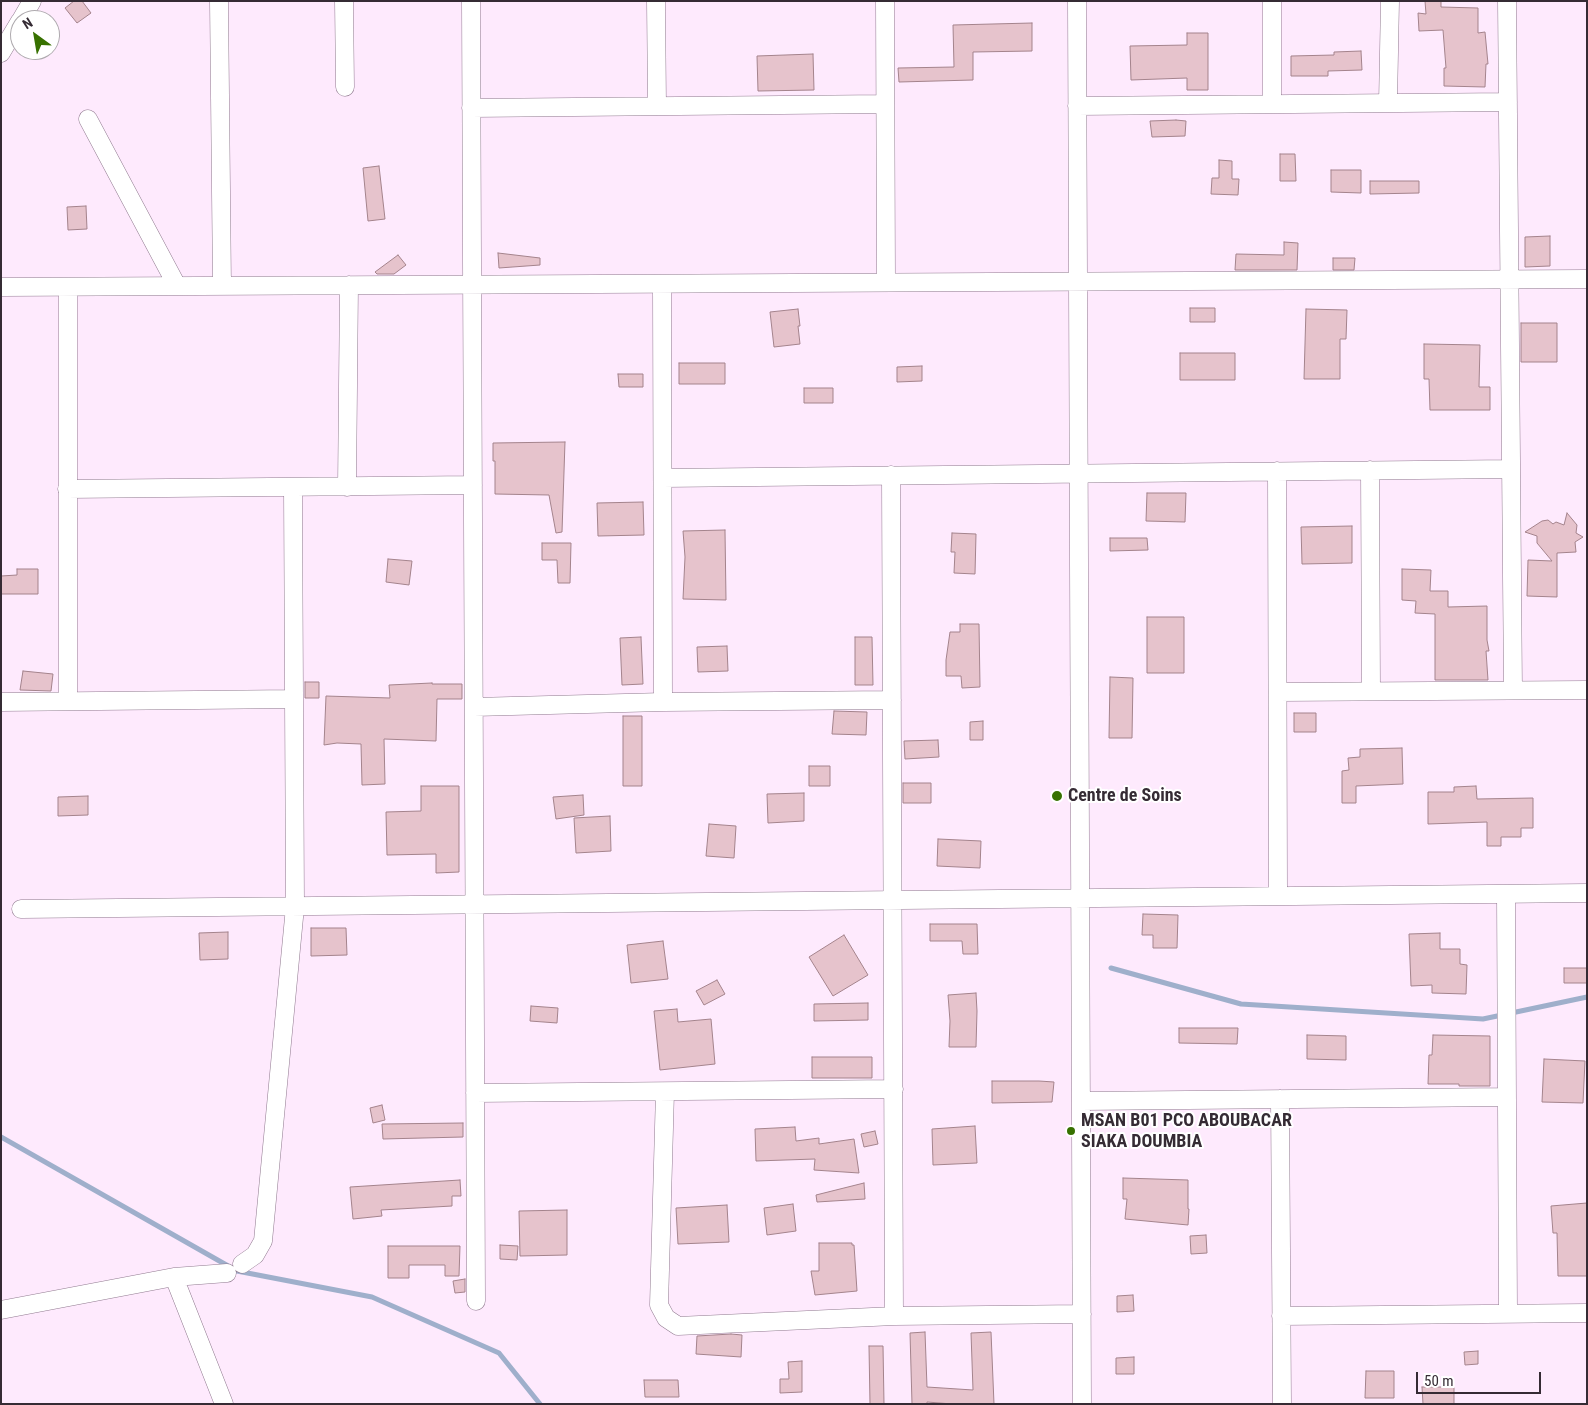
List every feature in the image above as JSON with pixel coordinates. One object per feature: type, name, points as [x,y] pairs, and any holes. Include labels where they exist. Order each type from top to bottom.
[{"type":"street","points":[[219,1],[222,286]]},
{"type":"street","points":[[344,1],[345,87]]},
{"type":"street","points":[[471,1],[476,1301]]},
{"type":"street","points":[[656,1],[657,106]]},
{"type":"street","points":[[885,1],[886,282]]},
{"type":"street","points":[[1077,1],[1082,1404]]},
{"type":"street","points":[[1272,1],[1272,104]]},
{"type":"street","points":[[1388,103],[1390,1]]},
{"type":"street","points":[[1507,1],[1513,690]]},
{"type":"street","points":[[1,53],[10,38]]},
{"type":"street","points":[[1077,106],[1508,102]]},
{"type":"street","points":[[471,108],[885,104]]},
{"type":"street","points":[[88,119],[177,286]]},
{"type":"street","points":[[1,287],[1587,279]]},
{"type":"street","points":[[662,284],[663,702]]},
{"type":"street","points":[[347,486],[349,285]]},
{"type":"street","points":[[68,287],[68,701]]},
{"type":"street","points":[[663,478],[1511,469]]},
{"type":"street","points":[[1370,470],[1371,691]]},
{"type":"street","points":[[1276,471],[1278,896]]},
{"type":"street","points":[[891,475],[894,1316]]},
{"type":"street","points":[[67,489],[473,485]]},
{"type":"street","points":[[242,1264],[255,1255],[263,1241],[295,906],[293,487]]},
{"type":"street","points":[[1278,692],[1587,690]]},
{"type":"street","points":[[1,702],[294,699]]},
{"type":"street","points":[[474,707],[663,702],[892,700]]},
{"type":"street","points":[[21,909],[1587,893]]},
{"type":"street","points":[[1506,894],[1508,1313]]},
{"type":"street","points":[[475,1094],[894,1090]]},
{"type":"street","points":[[665,1092],[659,1305],[666,1318],[678,1326],[894,1316],[1082,1314]]},
{"type":"street","points":[[1081,1101],[1508,1097]]},
{"type":"street","points":[[1280,1099],[1282,1404]]},
{"type":"street","points":[[1,1310],[174,1277],[227,1273]]},
{"type":"street","points":[[174,1277],[224,1404]]},
{"type":"street","points":[[1281,1316],[1587,1313]]},
{"type":"building","points":[[74,1],[82,1],[91,13],[77,23],[65,8]]},
{"type":"building","points":[[1425,1],[1441,1],[1441,7],[1478,8],[1478,33],[1485,32],[1488,64],[1486,64],[1485,87],[1444,86],[1444,68],[1446,68],[1443,30],[1419,31],[1418,13],[1426,14]]},
{"type":"building","points":[[1032,23],[1032,51],[973,52],[973,80],[899,82],[898,68],[954,67],[953,25]]},
{"type":"building","points":[[1187,33],[1208,33],[1208,90],[1187,90],[1187,78],[1131,80],[1130,46],[1187,45]]},
{"type":"building","points":[[1361,51],[1362,70],[1328,71],[1328,76],[1291,76],[1291,56],[1334,55],[1334,52]]},
{"type":"building","points":[[813,54],[814,90],[758,91],[757,56]]},
{"type":"building","points":[[1150,121],[1186,121],[1185,136],[1152,137]]},
{"type":"building","points":[[1280,154],[1295,154],[1296,181],[1280,181]]},
{"type":"building","points":[[1219,160],[1232,161],[1232,179],[1239,179],[1238,195],[1211,194],[1212,178],[1219,178]]},
{"type":"building","points":[[379,166],[385,219],[368,221],[363,168]]},
{"type":"building","points":[[1331,170],[1361,170],[1361,193],[1331,192]]},
{"type":"building","points":[[1370,181],[1419,181],[1419,193],[1370,194]]},
{"type":"building","points":[[86,206],[87,229],[68,230],[67,207]]},
{"type":"building","points":[[1550,236],[1550,266],[1525,267],[1525,237]]},
{"type":"building","points":[[1284,242],[1298,243],[1297,270],[1235,270],[1236,254],[1284,255]]},
{"type":"building","points":[[498,253],[540,258],[540,265],[499,268]]},
{"type":"building","points":[[398,255],[406,265],[394,274],[377,274],[375,272]]},
{"type":"building","points":[[1333,258],[1355,258],[1354,270],[1333,270]]},
{"type":"building","points":[[1190,308],[1215,308],[1215,322],[1190,322]]},
{"type":"building","points":[[798,309],[800,344],[774,347],[770,312]]},
{"type":"building","points":[[1306,309],[1347,310],[1346,339],[1340,339],[1340,379],[1304,379]]},
{"type":"building","points":[[1521,323],[1557,323],[1557,362],[1521,362]]},
{"type":"building","points":[[1424,344],[1480,345],[1479,387],[1490,387],[1490,410],[1430,410],[1429,379],[1424,379]]},
{"type":"building","points":[[1180,353],[1235,353],[1235,380],[1180,380]]},
{"type":"building","points":[[679,363],[725,363],[725,384],[679,384]]},
{"type":"building","points":[[922,366],[922,381],[897,382],[897,367]]},
{"type":"building","points":[[618,374],[643,374],[643,387],[619,387]]},
{"type":"building","points":[[804,388],[833,388],[833,403],[804,403]]},
{"type":"building","points":[[565,442],[562,532],[556,533],[549,495],[495,494],[493,443]]},
{"type":"building","points":[[1147,493],[1186,493],[1185,522],[1146,521]]},
{"type":"building","points":[[643,502],[644,535],[598,536],[597,503]]},
{"type":"building","points":[[1567,513],[1577,525],[1576,533],[1583,537],[1575,542],[1576,552],[1557,553],[1557,597],[1527,596],[1528,560],[1552,561],[1537,543],[1537,536],[1525,532],[1542,521],[1548,520],[1553,524],[1556,522],[1564,525]]},
{"type":"building","points":[[1352,526],[1352,563],[1302,564],[1301,527]]},
{"type":"building","points":[[725,530],[726,600],[683,599],[685,557],[683,531]]},
{"type":"building","points":[[952,533],[976,534],[975,574],[954,573],[955,552],[951,552]]},
{"type":"building","points":[[1110,538],[1147,538],[1148,550],[1110,551]]},
{"type":"building","points":[[542,543],[571,543],[570,583],[558,583],[557,560],[542,560]]},
{"type":"building","points":[[388,559],[412,561],[409,585],[386,582]]},
{"type":"building","points":[[17,569],[38,569],[38,594],[1,594],[1,576],[17,575]]},
{"type":"building","points":[[1402,569],[1431,570],[1430,591],[1448,591],[1448,607],[1487,606],[1487,640],[1489,651],[1486,651],[1488,680],[1435,680],[1435,614],[1415,613],[1416,601],[1402,600]]},
{"type":"building","points":[[1147,617],[1184,617],[1184,673],[1147,673]]},
{"type":"building","points":[[960,624],[979,624],[980,687],[962,688],[961,676],[946,676],[950,632],[960,632]]},
{"type":"building","points":[[641,637],[643,684],[622,685],[620,638]]},
{"type":"building","points":[[855,637],[872,637],[873,685],[855,685]]},
{"type":"building","points":[[727,646],[728,671],[698,672],[697,647]]},
{"type":"building","points":[[23,671],[53,674],[51,691],[20,690]]},
{"type":"building","points":[[1110,677],[1133,678],[1132,738],[1109,738]]},
{"type":"building","points":[[305,682],[319,682],[319,698],[305,698]]},
{"type":"building","points":[[462,684],[462,699],[437,699],[436,741],[384,739],[385,784],[362,785],[361,744],[337,743],[324,745],[326,696],[390,698],[389,685]]},
{"type":"building","points":[[834,711],[867,712],[866,735],[832,734]]},
{"type":"building","points":[[1294,713],[1316,713],[1316,732],[1294,732]]},
{"type":"building","points":[[623,716],[642,716],[642,786],[623,786]]},
{"type":"building","points":[[983,721],[983,740],[970,740],[970,722]]},
{"type":"building","points":[[938,740],[939,757],[905,759],[904,741]]},
{"type":"building","points":[[1402,748],[1403,784],[1356,786],[1356,803],[1342,803],[1342,771],[1349,770],[1348,758],[1360,757],[1360,749]]},
{"type":"building","points":[[809,766],[830,766],[830,786],[809,786]]},
{"type":"building","points":[[903,783],[931,783],[931,803],[903,803]]},
{"type":"building","points":[[421,786],[459,786],[459,872],[436,873],[436,854],[387,855],[386,812],[421,811]]},
{"type":"building","points":[[1476,786],[1477,799],[1533,798],[1533,828],[1521,828],[1521,837],[1501,837],[1501,846],[1487,846],[1487,822],[1428,824],[1428,792],[1454,792],[1454,787]]},
{"type":"building","points":[[804,793],[804,821],[768,823],[767,794]]},
{"type":"building","points":[[583,795],[584,815],[556,819],[553,797]]},
{"type":"building","points":[[88,796],[88,815],[58,816],[58,797]]},
{"type":"building","points":[[610,816],[611,851],[576,853],[574,818]]},
{"type":"building","points":[[709,824],[736,826],[734,858],[706,856]]},
{"type":"building","points":[[938,839],[981,841],[980,868],[937,866]]},
{"type":"building","points":[[1143,914],[1178,915],[1177,948],[1153,948],[1153,935],[1142,935]]},
{"type":"building","points":[[930,924],[977,924],[978,954],[963,954],[962,941],[930,941]]},
{"type":"building","points":[[311,928],[346,928],[347,955],[311,956]]},
{"type":"building","points":[[228,932],[228,959],[200,960],[199,933]]},
{"type":"building","points":[[1440,933],[1440,949],[1460,949],[1460,964],[1467,965],[1466,994],[1432,993],[1432,985],[1411,986],[1409,934]]},
{"type":"building","points":[[844,935],[868,975],[833,996],[809,957]]},
{"type":"building","points":[[663,941],[668,979],[631,983],[627,945]]},
{"type":"building","points":[[1564,968],[1587,968],[1587,983],[1564,983]]},
{"type":"building","points":[[717,980],[725,994],[704,1005],[696,991]]},
{"type":"building","points":[[976,993],[976,1047],[949,1047],[948,995]]},
{"type":"building","points":[[868,1003],[868,1020],[814,1021],[814,1004]]},
{"type":"building","points":[[531,1006],[558,1008],[557,1023],[530,1021]]},
{"type":"building","points":[[677,1009],[678,1022],[711,1019],[715,1064],[660,1070],[654,1011]]},
{"type":"building","points":[[1179,1028],[1238,1028],[1237,1044],[1179,1043]]},
{"type":"building","points":[[1307,1035],[1346,1036],[1346,1060],[1307,1059]]},
{"type":"building","points":[[1433,1035],[1490,1036],[1490,1086],[1428,1084],[1429,1055],[1432,1055]]},
{"type":"building","points":[[812,1057],[872,1057],[872,1078],[812,1078]]},
{"type":"building","points":[[1544,1059],[1585,1061],[1583,1103],[1542,1102]]},
{"type":"building","points":[[992,1081],[1054,1082],[1052,1102],[992,1103]]},
{"type":"building","points":[[382,1105],[385,1120],[373,1123],[370,1108]]},
{"type":"building","points":[[463,1123],[463,1137],[383,1139],[382,1124]]},
{"type":"building","points":[[975,1126],[977,1163],[933,1165],[932,1129]]},
{"type":"building","points":[[795,1127],[796,1141],[819,1138],[819,1144],[854,1139],[859,1173],[814,1170],[815,1159],[756,1161],[755,1129]]},
{"type":"building","points":[[875,1131],[878,1144],[864,1147],[861,1134]]},
{"type":"building","points":[[1123,1178],[1188,1180],[1188,1225],[1125,1219],[1127,1199],[1123,1199]]},
{"type":"building","points":[[460,1180],[461,1196],[452,1196],[452,1206],[381,1210],[382,1216],[353,1219],[350,1187]]},
{"type":"building","points":[[864,1183],[865,1199],[817,1202],[816,1195]]},
{"type":"building","points":[[1587,1203],[1587,1276],[1558,1276],[1557,1233],[1553,1233],[1551,1206]]},
{"type":"building","points":[[793,1204],[796,1231],[767,1235],[764,1208]]},
{"type":"building","points":[[727,1205],[729,1242],[678,1244],[676,1208]]},
{"type":"building","points":[[567,1210],[567,1255],[520,1256],[519,1211]]},
{"type":"building","points":[[1206,1235],[1207,1253],[1191,1254],[1190,1236]]},
{"type":"building","points":[[819,1243],[852,1243],[854,1245],[857,1291],[815,1295],[811,1271],[819,1271]]},
{"type":"building","points":[[500,1245],[518,1246],[517,1260],[500,1259]]},
{"type":"building","points":[[388,1246],[460,1246],[459,1276],[445,1276],[445,1265],[409,1265],[409,1278],[388,1278]]},
{"type":"building","points":[[465,1279],[465,1292],[455,1293],[453,1281]]},
{"type":"building","points":[[1133,1295],[1134,1311],[1117,1312],[1117,1296]]},
{"type":"building","points":[[925,1332],[927,1387],[973,1390],[971,1333],[991,1332],[994,1404],[927,1402],[927,1404],[912,1404],[910,1333]]},
{"type":"building","points":[[742,1335],[741,1357],[696,1354],[697,1336]]},
{"type":"building","points":[[869,1346],[883,1346],[884,1404],[870,1404]]},
{"type":"building","points":[[1478,1351],[1478,1364],[1465,1365],[1464,1352]]},
{"type":"building","points":[[1134,1357],[1134,1374],[1116,1374],[1116,1358]]},
{"type":"building","points":[[802,1361],[802,1392],[780,1393],[780,1379],[789,1379],[788,1362]]},
{"type":"building","points":[[1366,1371],[1394,1371],[1394,1398],[1365,1398]]},
{"type":"building","points":[[644,1380],[678,1380],[679,1397],[645,1397]]},
{"type":"building","points":[[1422,1387],[1454,1387],[1454,1404],[1423,1404]]},
{"type":"waterway","points":[[1111,968],[1241,1004],[1483,1019],[1587,997]]},
{"type":"waterway","points":[[1,1137],[237,1271],[372,1297],[499,1353],[540,1404]]},
{"type":"place","name":"Centre de Soins","points":[[1057,796]]},
{"type":"place","name":"MSAN B01 PCO ABOUBACAR SIAKA DOUMBIA","points":[[1071,1131]]}]
